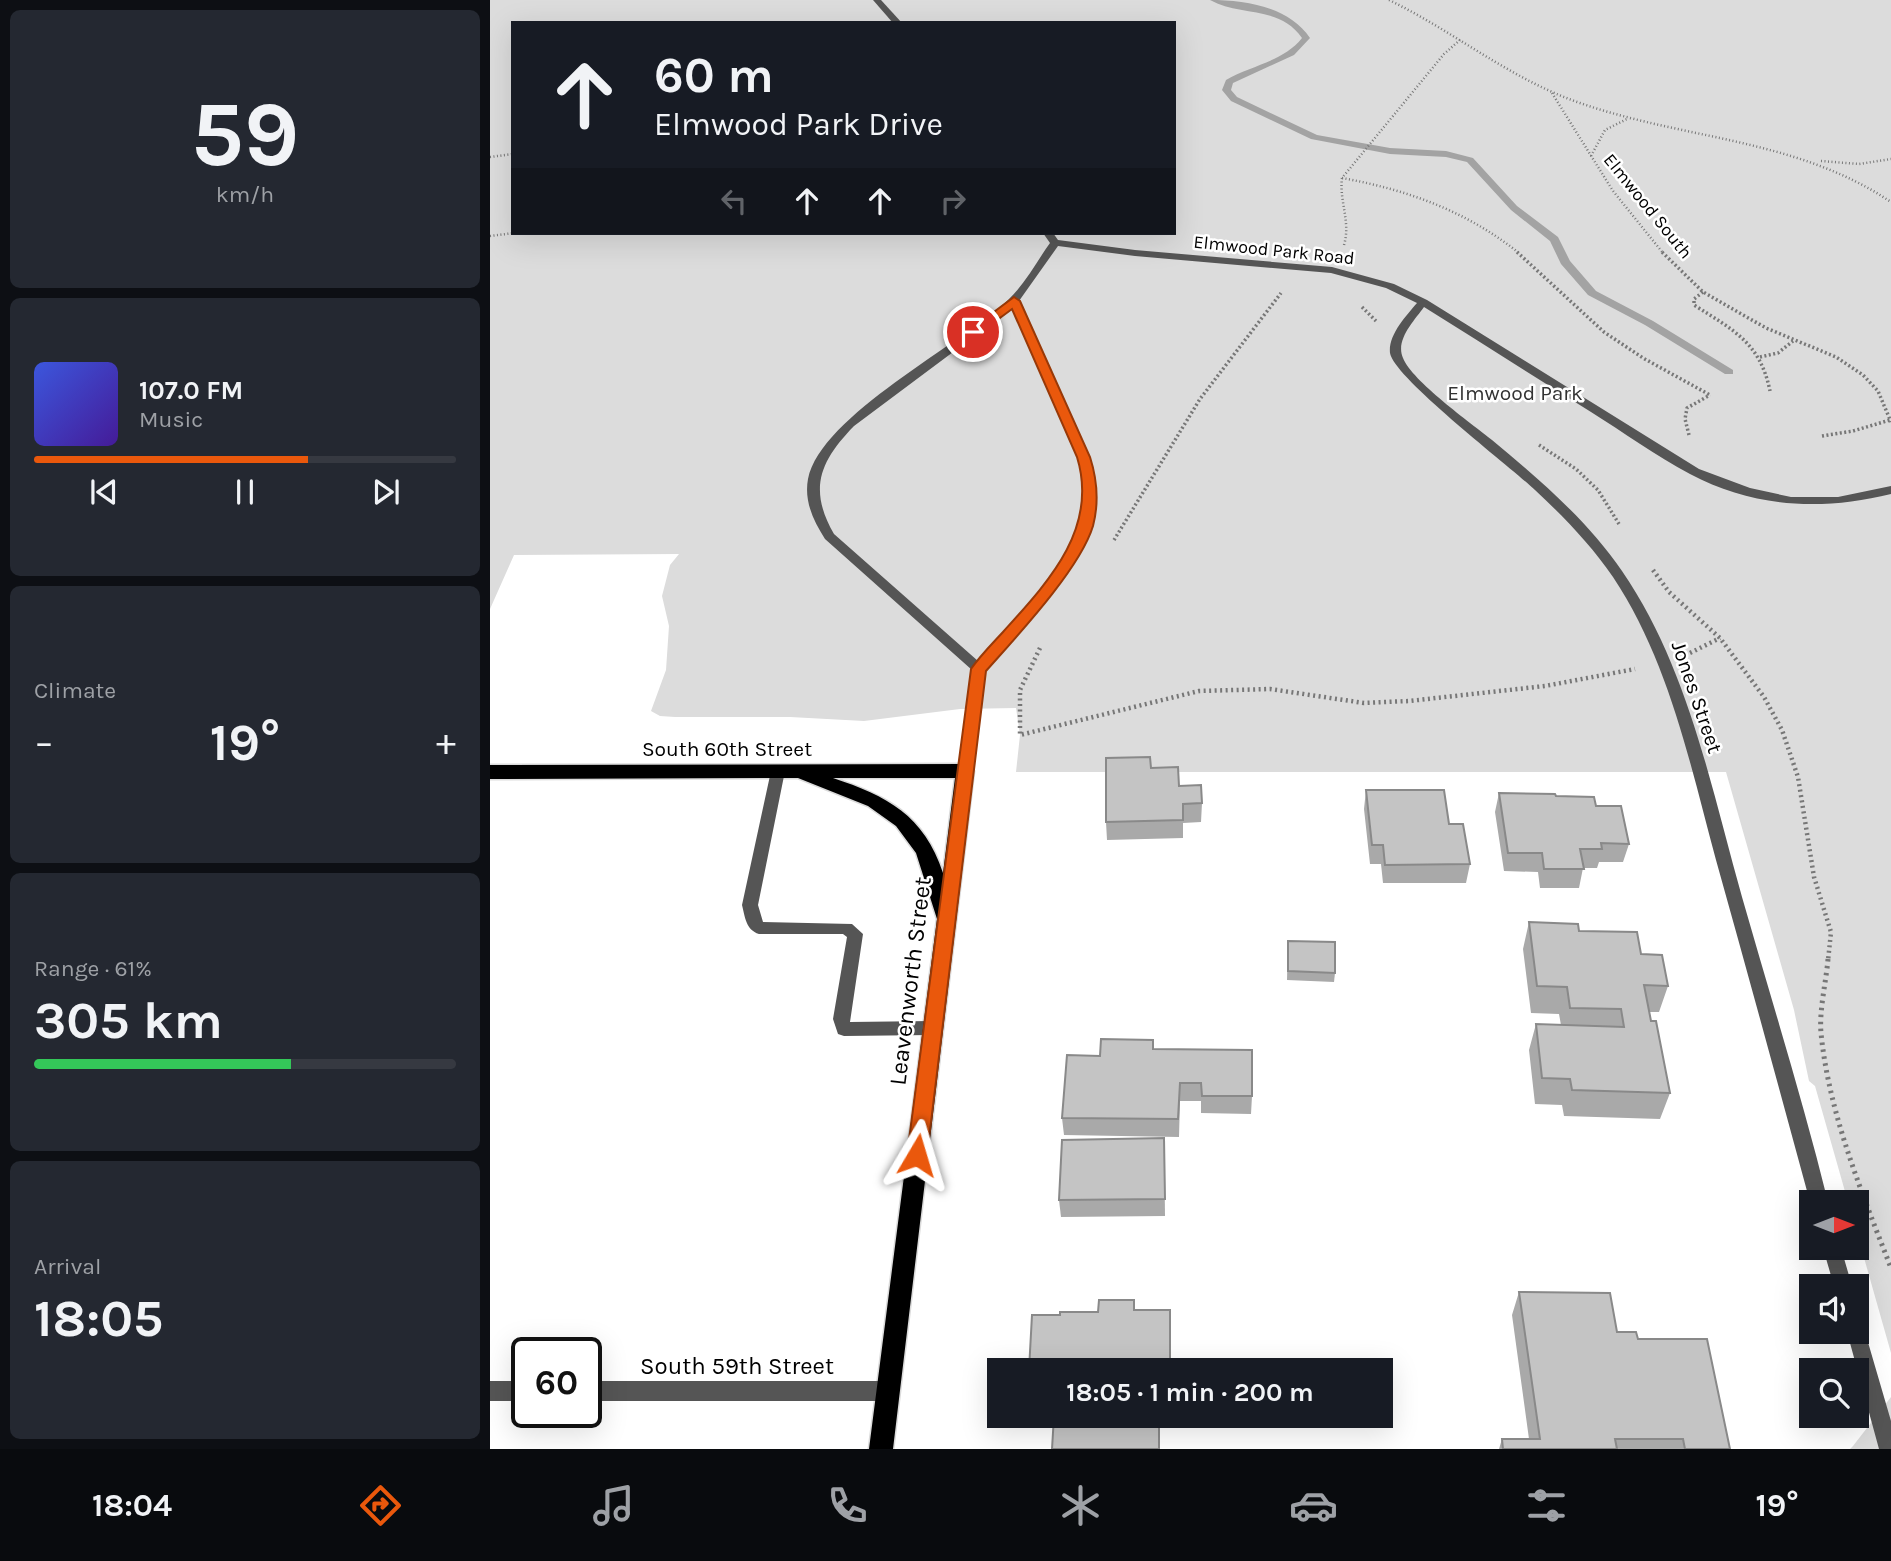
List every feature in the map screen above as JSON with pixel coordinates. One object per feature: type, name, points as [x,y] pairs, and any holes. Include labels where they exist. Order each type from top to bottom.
[{"type":"main road","points":[[786,771],[870,797],[900,817],[926,852],[946,921]]},
{"type":"main road","name":"South 60th Street","points":[[490,772],[965,771]]},
{"type":"main road","name":"Leavenworth Street","points":[[881,1449],[965,771]]},
{"type":"street","points":[[877,0],[896,21]]},
{"type":"street","points":[[979,669],[830,536],[819,521],[812,493],[820,459],[835,438],[1014,301],[1052,238]]},
{"type":"street","name":"Elmwood Park Road","points":[[1052,238],[1135,253],[1332,270],[1390,286],[1423,302],[1695,472],[1770,498],[1821,503],[1845,501],[1891,490]]},
{"type":"street","points":[[965,771],[979,669],[1029,612],[1073,553],[1085,527],[1091,497],[1083,457],[1014,301]]},
{"type":"street","name":"Jones Street","points":[[1423,302],[1397,342],[1396,355],[1402,366],[1416,383],[1581,530],[1623,584],[1663,663],[1686,723],[1816,1190]]},
{"type":"street","points":[[786,771],[750,905],[753,921],[759,928],[846,928],[855,934],[841,1019],[844,1029],[932,1028]]},
{"type":"street","points":[[1859,1344],[1889,1449]]},
{"type":"street","points":[[490,1391],[511,1391]]},
{"type":"street","name":"South 59th Street","points":[[602,1391],[888,1391]]},
{"type":"path","points":[[1390,0],[1517,77],[1551,92],[1628,118],[1727,137],[1810,159],[1840,164],[1891,159]]},
{"type":"path","points":[[1346,224],[1339,190],[1342,178],[1444,54],[1460,40]]},
{"type":"path","name":"Elmwood South","points":[[1551,92],[1613,191],[1662,252],[1703,292],[1794,341],[1836,357],[1863,375],[1878,391],[1891,421]]},
{"type":"path","points":[[1591,157],[1605,130],[1628,118]]},
{"type":"path","points":[[490,157],[511,154]]},
{"type":"path","points":[[1810,159],[1845,174],[1891,202]]},
{"type":"path","points":[[1342,178],[1390,186],[1427,197],[1464,214],[1531,263],[1605,332],[1651,363],[1710,395],[1687,408],[1685,419],[1692,443]]},
{"type":"path","points":[[490,236],[511,233]]},
{"type":"path","points":[[1113,542],[1200,399],[1287,286]]},
{"type":"path","points":[[1703,292],[1694,299],[1694,304],[1742,336],[1760,357],[1767,372],[1770,391]]},
{"type":"path","points":[[1760,357],[1778,354],[1794,341]]},
{"type":"path","points":[[1822,436],[1891,421]]},
{"type":"path","points":[[1045,639],[1027,670],[1017,699],[1020,735],[1199,691],[1270,689],[1364,703],[1409,701],[1545,686],[1663,663],[1720,638],[1764,697],[1782,730],[1798,777],[1814,877],[1831,932],[1821,1031],[1831,1090],[1856,1178],[1891,1268]]},
{"type":"green space","name":"Elmwood Park","points":[[490,0],[1891,0],[1891,1353],[1865,1260],[1869,1260],[1869,1190],[1845,1190],[1815,1086],[1809,1081],[1794,1010],[1726,772],[1016,772],[1020,735],[1016,708],[960,709],[864,721],[790,717],[660,716],[651,711],[666,670],[669,626],[662,596],[670,565],[679,554],[514,555],[490,609]]},
{"type":"green space","points":[[1891,1397],[1891,1449],[1850,1449]]},
{"type":"building","points":[[1150,757],[1151,768],[1178,767],[1179,786],[1201,785],[1202,803],[1183,804],[1183,820],[1106,822],[1106,758]]},
{"type":"building","points":[[1366,790],[1444,790],[1449,824],[1463,824],[1470,864],[1385,865],[1383,845],[1372,845]]},
{"type":"building","points":[[1499,793],[1594,797],[1596,806],[1621,806],[1629,844],[1601,843],[1602,849],[1580,849],[1584,869],[1544,869],[1542,853],[1508,853]]},
{"type":"building","points":[[1529,922],[1578,924],[1579,931],[1637,932],[1641,954],[1662,955],[1668,986],[1644,985],[1651,1021],[1656,1021],[1670,1093],[1572,1090],[1570,1079],[1542,1078],[1536,1024],[1624,1027],[1621,1009],[1570,1008],[1567,987],[1537,986]]},
{"type":"building","points":[[1288,941],[1335,942],[1335,973],[1288,971]]},
{"type":"building","points":[[1101,1039],[1153,1040],[1153,1049],[1252,1050],[1252,1096],[1202,1096],[1201,1083],[1180,1083],[1178,1119],[1062,1118],[1067,1055],[1100,1056]]},
{"type":"building","points":[[1164,1138],[1165,1199],[1059,1200],[1062,1140]]},
{"type":"building","points":[[1519,1292],[1610,1293],[1617,1332],[1636,1332],[1638,1339],[1707,1339],[1730,1449],[1685,1449],[1683,1439],[1615,1439],[1617,1449],[1503,1449],[1502,1439],[1540,1439]]},
{"type":"building","points":[[1099,1300],[1134,1300],[1134,1310],[1170,1310],[1170,1358],[1030,1358],[1032,1315],[1098,1312]]},
{"type":"building","points":[[1053,1428],[1159,1428],[1159,1449],[1052,1449]]},
{"type":"waterway","points":[[1214,0],[1278,14],[1299,28],[1306,38],[1300,46],[1281,59],[1229,82],[1226,90],[1234,99],[1314,137],[1390,151],[1446,154],[1470,160],[1514,208],[1554,239],[1565,262],[1592,293],[1649,323],[1729,372]]},
{"type":"route","points":[[917,1155],[979,669],[1029,612],[1073,553],[1085,527],[1091,497],[1083,457],[1014,301],[973,332]]}]
